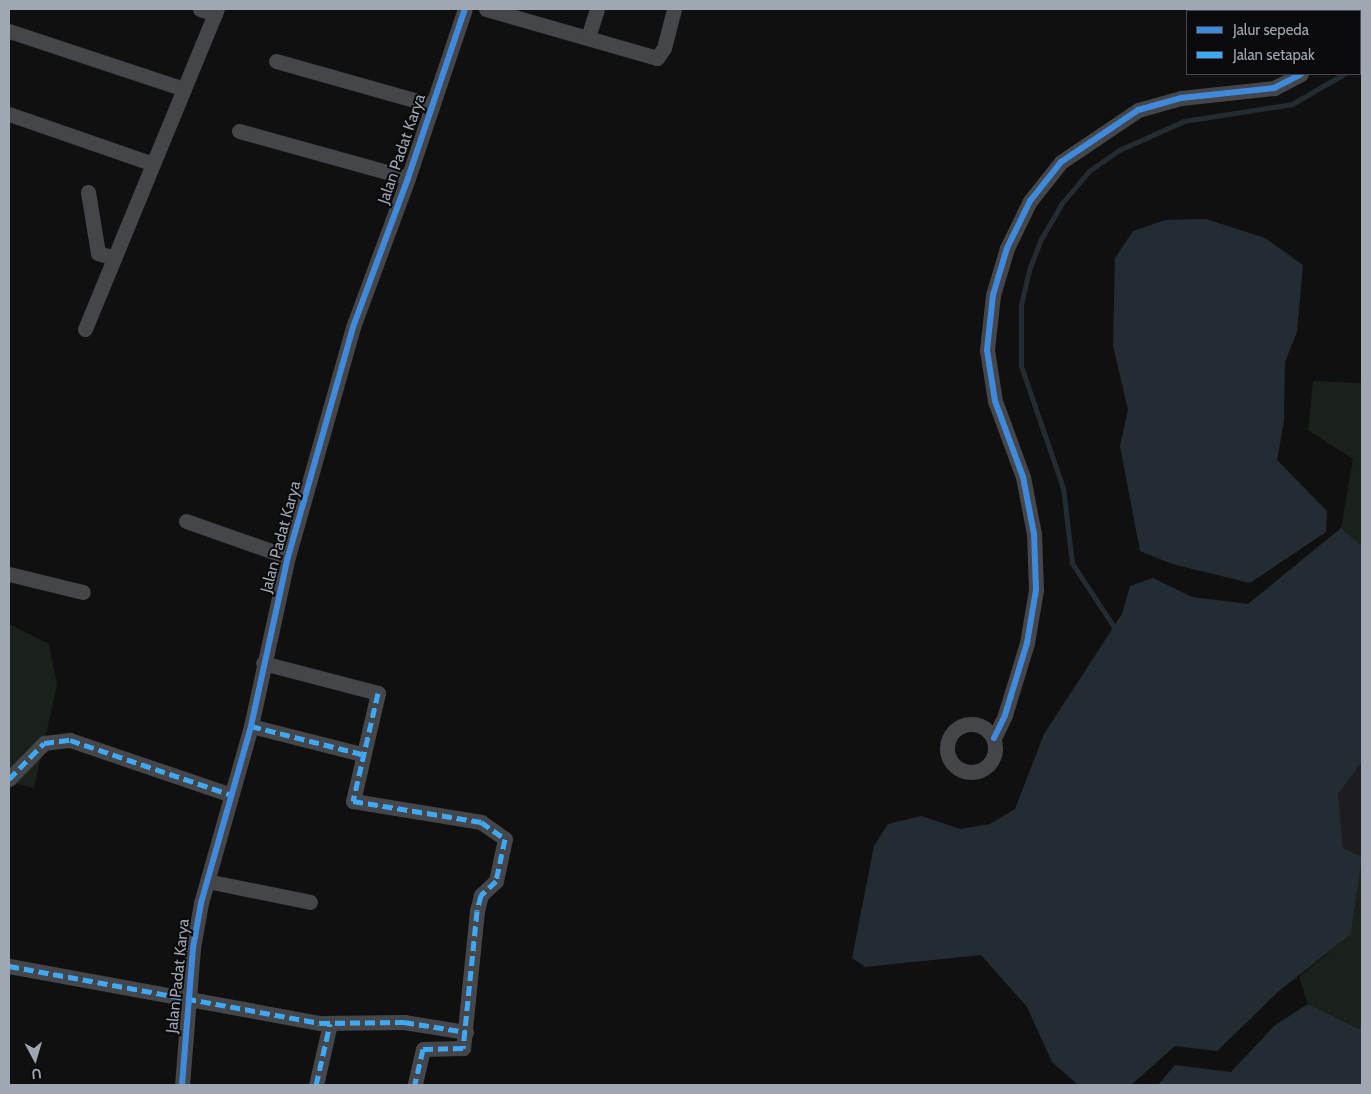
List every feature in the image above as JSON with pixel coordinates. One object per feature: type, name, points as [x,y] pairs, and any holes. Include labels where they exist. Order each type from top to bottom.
[{"type":"street","points":[[85,329],[216,11],[200,9]]},
{"type":"street","name":"Jalan Padat Karya","points":[[182,1085],[193,948],[207,880],[229,794],[251,726],[263,664],[288,557],[345,353],[408,178],[431,105],[465,9]]},
{"type":"street","points":[[486,9],[657,58],[664,48],[674,9]]},
{"type":"street","points":[[588,37],[597,9]]},
{"type":"street","points":[[9,31],[184,89]]},
{"type":"street","points":[[276,61],[431,105]]},
{"type":"street","points":[[994,738],[1006,715],[1027,643],[1036,590],[1034,534],[1023,477],[995,401],[987,350],[993,295],[1007,248],[1030,201],[1061,162],[1138,110],[1181,98],[1274,88],[1299,75]]},
{"type":"street","points":[[9,114],[153,164]]},
{"type":"street","points":[[239,131],[408,178]]},
{"type":"street","points":[[88,192],[98,253],[114,258]]},
{"type":"street","points":[[186,521],[288,557]]},
{"type":"street","points":[[9,574],[83,592]]},
{"type":"street","points":[[263,664],[378,693],[368,740],[362,754],[353,801],[481,822],[505,839],[496,881],[481,895],[477,911],[463,1048],[424,1049],[415,1085]]},
{"type":"street","points":[[251,726],[362,754]]},
{"type":"street","points":[[9,779],[44,743],[70,740],[229,794]]},
{"type":"street","points":[[207,880],[310,902]]},
{"type":"street","points":[[9,966],[330,1024],[355,1020],[404,1022],[466,1032]]},
{"type":"street","points":[[316,1085],[330,1024]]},
{"type":"shaded area","points":[[1206,219],[1265,238],[1303,265],[1297,332],[1285,362],[1284,421],[1277,460],[1327,511],[1326,532],[1250,583],[1172,564],[1140,551],[1120,446],[1128,410],[1113,346],[1115,258],[1133,231],[1165,220]]},
{"type":"shaded area","points":[[1313,381],[1362,383],[1362,546],[1341,528],[1353,459],[1308,430]]},
{"type":"shaded area","points":[[1341,528],[1362,546],[1362,762],[1338,794],[1343,848],[1362,857],[1351,934],[1279,991],[1217,1051],[1175,1046],[1131,1085],[1078,1085],[1052,1062],[1027,1007],[981,955],[865,967],[852,958],[874,846],[888,824],[921,816],[960,829],[990,824],[1015,809],[1044,734],[1122,614],[1130,586],[1153,578],[1192,597],[1248,604]]},
{"type":"shaded area","points":[[9,624],[49,644],[57,685],[34,788],[9,782]]},
{"type":"shaded area","points":[[1362,762],[1362,858],[1343,848],[1337,794]]},
{"type":"shaded area","points":[[1362,857],[1362,1024],[1359,1029],[1308,1004],[1299,977],[1351,934]]},
{"type":"shaded area","points":[[1308,1004],[1359,1029],[1362,1024],[1362,1085],[1158,1085],[1175,1065],[1231,1072],[1274,1026]]},
{"type":"waterway","points":[[1114,627],[1072,563],[1063,488],[1021,366],[1021,305],[1029,270],[1041,239],[1062,203],[1089,171],[1119,150],[1184,121],[1292,104],[1342,75]]},
{"type":"marked path","points":[[378,693],[353,801],[481,822],[505,839],[496,881],[481,895],[477,911],[463,1048],[423,1049],[415,1085]]},
{"type":"marked path","points":[[251,726],[362,754]]},
{"type":"marked path","points":[[9,779],[44,743],[70,740],[229,794]]},
{"type":"marked path","points":[[9,966],[320,1023],[404,1022],[466,1032]]},
{"type":"marked path","points":[[316,1085],[330,1024]]},
{"type":"cycle path","points":[[182,1085],[193,948],[201,903],[251,726],[288,557],[353,327],[408,178],[465,9]]},
{"type":"cycle path","points":[[994,738],[1005,715],[1027,643],[1036,590],[1034,534],[1023,477],[995,401],[987,350],[993,295],[1007,248],[1030,201],[1061,162],[1138,110],[1181,98],[1274,88],[1299,75]]}]
